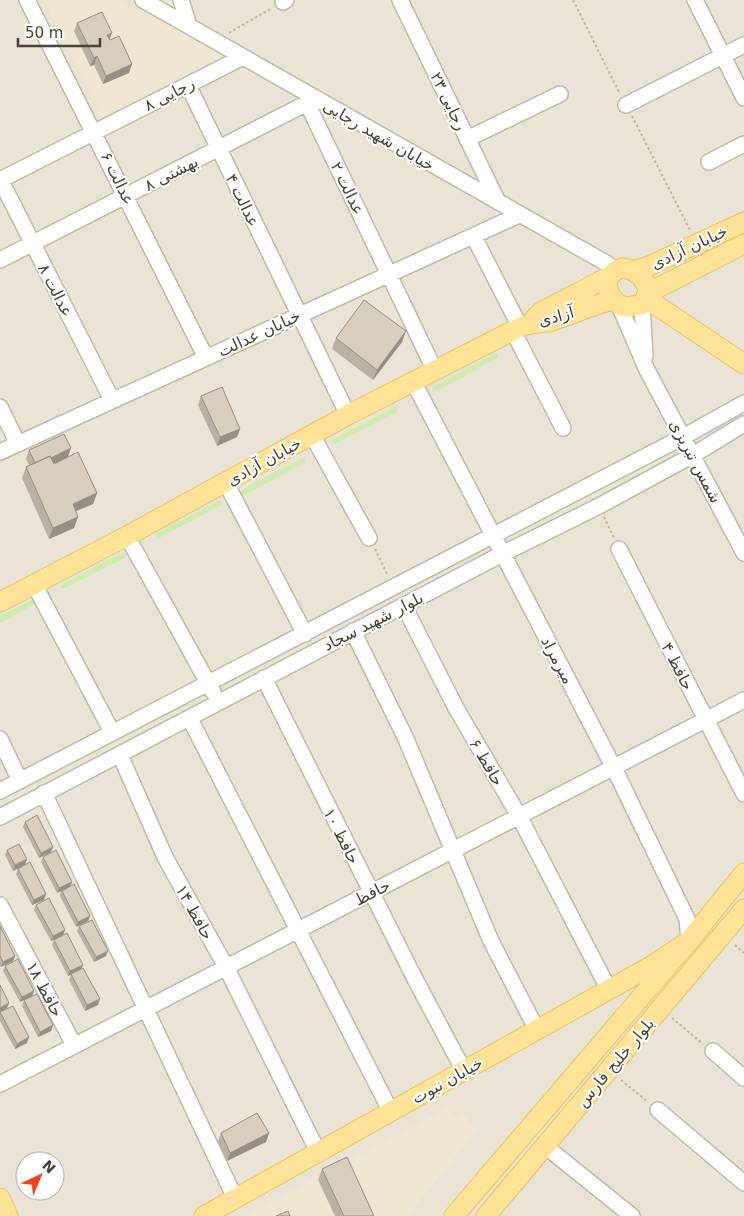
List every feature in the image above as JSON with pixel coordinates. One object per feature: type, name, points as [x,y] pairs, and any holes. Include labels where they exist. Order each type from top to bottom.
[{"type":"main road","name":"خیابان آزادی","points":[[619,273],[649,266],[744,222]]},
{"type":"main road","name":"خیابان آزادی","points":[[646,299],[744,244]]},
{"type":"main road","points":[[619,273],[646,283],[646,299],[629,308],[616,303],[607,289],[619,273]]},
{"type":"main road","name":"آزادی","points":[[521,327],[541,312],[619,273]]},
{"type":"main road","points":[[646,299],[744,364]]},
{"type":"main road","name":"آزادی","points":[[521,327],[548,322],[594,305],[616,303]]},
{"type":"main road","name":"خیابان آزادی","points":[[0,602],[226,483],[348,415],[521,327]]},
{"type":"main road","points":[[454,1216],[689,941],[744,873]]},
{"type":"main road","name":"بلوار خلیج فارس","points":[[486,1216],[744,909]]},
{"type":"main road","points":[[689,941],[706,954]]},
{"type":"main road","name":"خیابان نبوت","points":[[204,1216],[609,990],[689,941]]},
{"type":"main road","points":[[0,1198],[8,1216]]},
{"type":"street","name":"عدالت ۶","points":[[27,0],[95,132],[206,358]]},
{"type":"street","name":"خیابان شهید رجایی","points":[[143,0],[243,57],[311,101],[606,262],[619,273]]},
{"type":"street","points":[[181,0],[189,26]]},
{"type":"street","name":"رجایی ۲۳","points":[[400,0],[498,202]]},
{"type":"street","points":[[695,0],[744,98]]},
{"type":"street","points":[[626,105],[744,45]]},
{"type":"street","name":"رجایی ۸","points":[[0,179],[243,57]]},
{"type":"street","name":"عدالت ۴","points":[[188,85],[298,316],[348,415]]},
{"type":"street","points":[[467,139],[560,94]]},
{"type":"street","name":"بهشتی ۸","points":[[0,260],[311,101]]},
{"type":"street","name":"عدالت ۲","points":[[311,101],[435,371]]},
{"type":"street","points":[[709,162],[744,144]]},
{"type":"street","name":"عدالت ۸","points":[[0,179],[112,400]]},
{"type":"street","name":"خیابان عدالت","points":[[0,452],[519,215]]},
{"type":"street","points":[[474,236],[496,282],[521,327],[563,428]]},
{"type":"street","points":[[646,299],[647,370]]},
{"type":"street","name":"شمس تبریزی","points":[[616,303],[647,370],[744,553]]},
{"type":"street","name":"میرمراد","points":[[414,383],[614,768],[688,919],[689,941]]},
{"type":"street","name":"بلوار شهید سجاد","points":[[0,791],[744,404]]},
{"type":"street","points":[[0,407],[18,444]]},
{"type":"street","name":"بلوار شهید سجاد","points":[[0,817],[353,631],[599,506],[693,455],[744,424]]},
{"type":"street","points":[[312,435],[369,538]]},
{"type":"street","points":[[226,483],[305,634]]},
{"type":"street","points":[[127,536],[219,702]]},
{"type":"street","name":"حافظ ۴","points":[[619,549],[744,794]]},
{"type":"street","points":[[34,584],[112,732]]},
{"type":"street","name":"حافظ ۶","points":[[404,606],[456,708],[519,816],[609,990]]},
{"type":"street","points":[[353,631],[406,739],[491,941],[537,1030]]},
{"type":"street","name":"حافظ ۱۰","points":[[264,678],[415,979],[464,1071]]},
{"type":"street","name":"حافظ","points":[[2,1077],[74,1045],[147,1008],[744,700]]},
{"type":"street","points":[[190,718],[296,930],[391,1112]]},
{"type":"street","points":[[0,739],[20,781]]},
{"type":"street","name":"حافظ ۱۴","points":[[120,755],[165,857],[226,967],[318,1152]]},
{"type":"street","points":[[44,793],[235,1198]]},
{"type":"street","name":"حافظ ۱۸","points":[[0,905],[74,1045]]},
{"type":"street","points":[[713,1052],[744,1078]]},
{"type":"street","points":[[658,1110],[744,1183]]},
{"type":"street","points":[[544,1146],[632,1216]]},
{"type":"path","points":[[573,0],[697,244]]},
{"type":"path","points":[[219,43],[228,32],[285,1]]},
{"type":"path","points":[[599,506],[619,549]]},
{"type":"path","points":[[369,538],[393,586]]},
{"type":"path","points":[[661,1008],[713,1052]]},
{"type":"path","points":[[609,1070],[658,1110]]},
{"type":"shaded area","points":[[0,0],[744,0],[744,1216],[0,1216]]},
{"type":"shaded area","points":[[44,0],[120,0],[222,55],[102,119]]},
{"type":"shaded area","points":[[448,1108],[456,1118],[463,1114],[477,1130],[407,1216],[245,1216]]},
{"type":"green space","points":[[495,353],[498,354],[498,358],[439,390],[432,388]]},
{"type":"green space","points":[[394,407],[397,408],[397,412],[334,444],[330,441]]},
{"type":"green space","points":[[302,458],[305,459],[305,463],[242,496],[237,492]]},
{"type":"green space","points":[[222,501],[222,505],[159,538],[155,534]]},
{"type":"green space","points":[[123,552],[126,553],[126,557],[63,589],[59,586]]},
{"type":"green space","points":[[35,600],[35,604],[0,623],[0,616]]},
{"type":"building","points":[[102,12],[112,33],[107,35],[110,40],[119,36],[132,64],[106,76],[97,56],[94,58],[77,23]]},
{"type":"building","points":[[364,300],[406,331],[377,370],[336,338]]},
{"type":"building","points":[[222,387],[240,429],[220,437],[201,396]]},
{"type":"building","points":[[64,434],[71,448],[51,458],[50,456],[35,463],[29,450]]},
{"type":"building","points":[[78,452],[97,493],[73,504],[78,517],[53,528],[26,467],[50,456],[54,464]]},
{"type":"building","points":[[37,815],[53,847],[41,853],[25,822]]},
{"type":"building","points":[[19,844],[27,859],[15,865],[7,850]]},
{"type":"building","points":[[56,850],[72,882],[59,888],[43,857]]},
{"type":"building","points":[[30,862],[46,894],[34,900],[18,869]]},
{"type":"building","points":[[74,884],[90,916],[78,922],[62,891]]},
{"type":"building","points":[[49,898],[65,930],[53,936],[36,905]]},
{"type":"building","points":[[92,920],[108,951],[96,957],[79,926]]},
{"type":"building","points":[[0,926],[15,956],[3,962],[0,956]]},
{"type":"building","points":[[67,933],[83,965],[70,971],[54,940]]},
{"type":"building","points":[[18,959],[34,991],[22,997],[5,966]]},
{"type":"building","points":[[83,968],[100,999],[87,1005],[71,974]]},
{"type":"building","points":[[0,985],[9,1003],[0,1008]]},
{"type":"building","points":[[37,994],[53,1025],[40,1032],[24,1000]]},
{"type":"building","points":[[13,1006],[29,1037],[17,1044],[0,1012]]},
{"type":"building","points":[[257,1113],[269,1133],[230,1153],[221,1133]]},
{"type":"building","points":[[347,1157],[374,1216],[344,1216],[322,1169]]},
{"type":"building","points":[[288,1211],[290,1216],[276,1216]]}]
